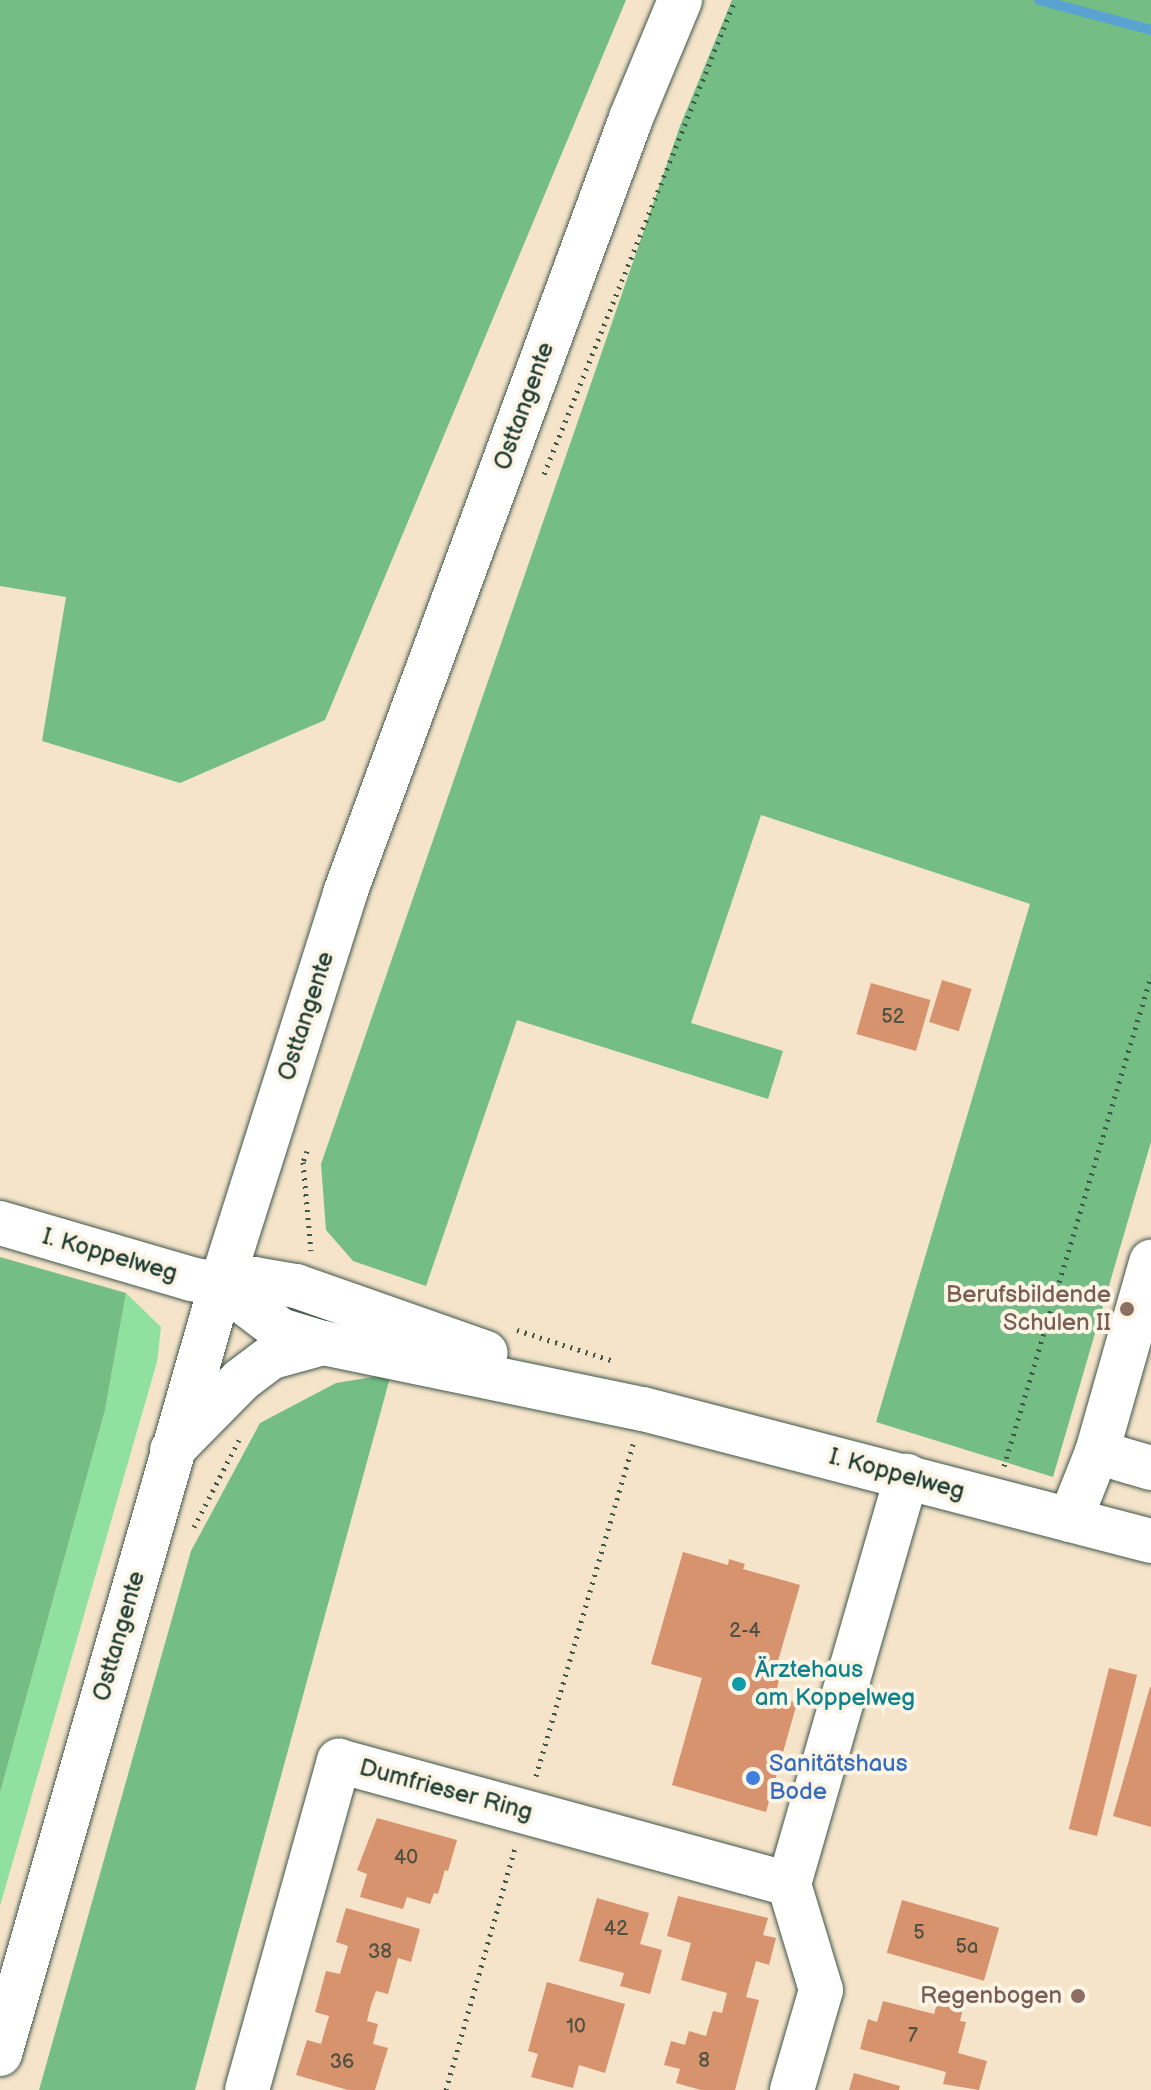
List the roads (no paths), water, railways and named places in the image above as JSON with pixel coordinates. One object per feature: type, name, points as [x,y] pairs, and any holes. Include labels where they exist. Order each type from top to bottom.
[{"type":"street","name":"Osttangente","points":[[0,2054],[221,1285],[345,893],[631,118],[680,0]]},
{"type":"street","name":"I. Koppelweg","points":[[0,1223],[221,1285],[280,1330],[323,1343],[643,1409],[1151,1541]]},
{"type":"street","points":[[1070,1520],[1097,1452],[1151,1262]]},
{"type":"street","name":"I. Koppelweg","points":[[221,1285],[254,1279],[296,1286],[643,1409]]},
{"type":"street","name":"I. Koppelweg","points":[[172,1450],[241,1380],[272,1357],[323,1343]]},
{"type":"street","points":[[1097,1452],[1151,1468]]},
{"type":"street","points":[[792,2090],[821,1990],[789,1884],[907,1476]]},
{"type":"street","name":"Dumfrieser Ring","points":[[247,2090],[339,1761],[789,1884]]},
{"type":"waterway","points":[[1039,0],[1151,30]]},
{"type":"place","name":"Berufsbildende Schulen II","points":[[1127,1309]]},
{"type":"place","name":"Ärztehaus am Koppelweg","points":[[739,1684]]},
{"type":"place","name":"Sanitätshaus Bode","points":[[753,1778]]},
{"type":"place","name":"Regenbogen","points":[[1078,1996]]}]
